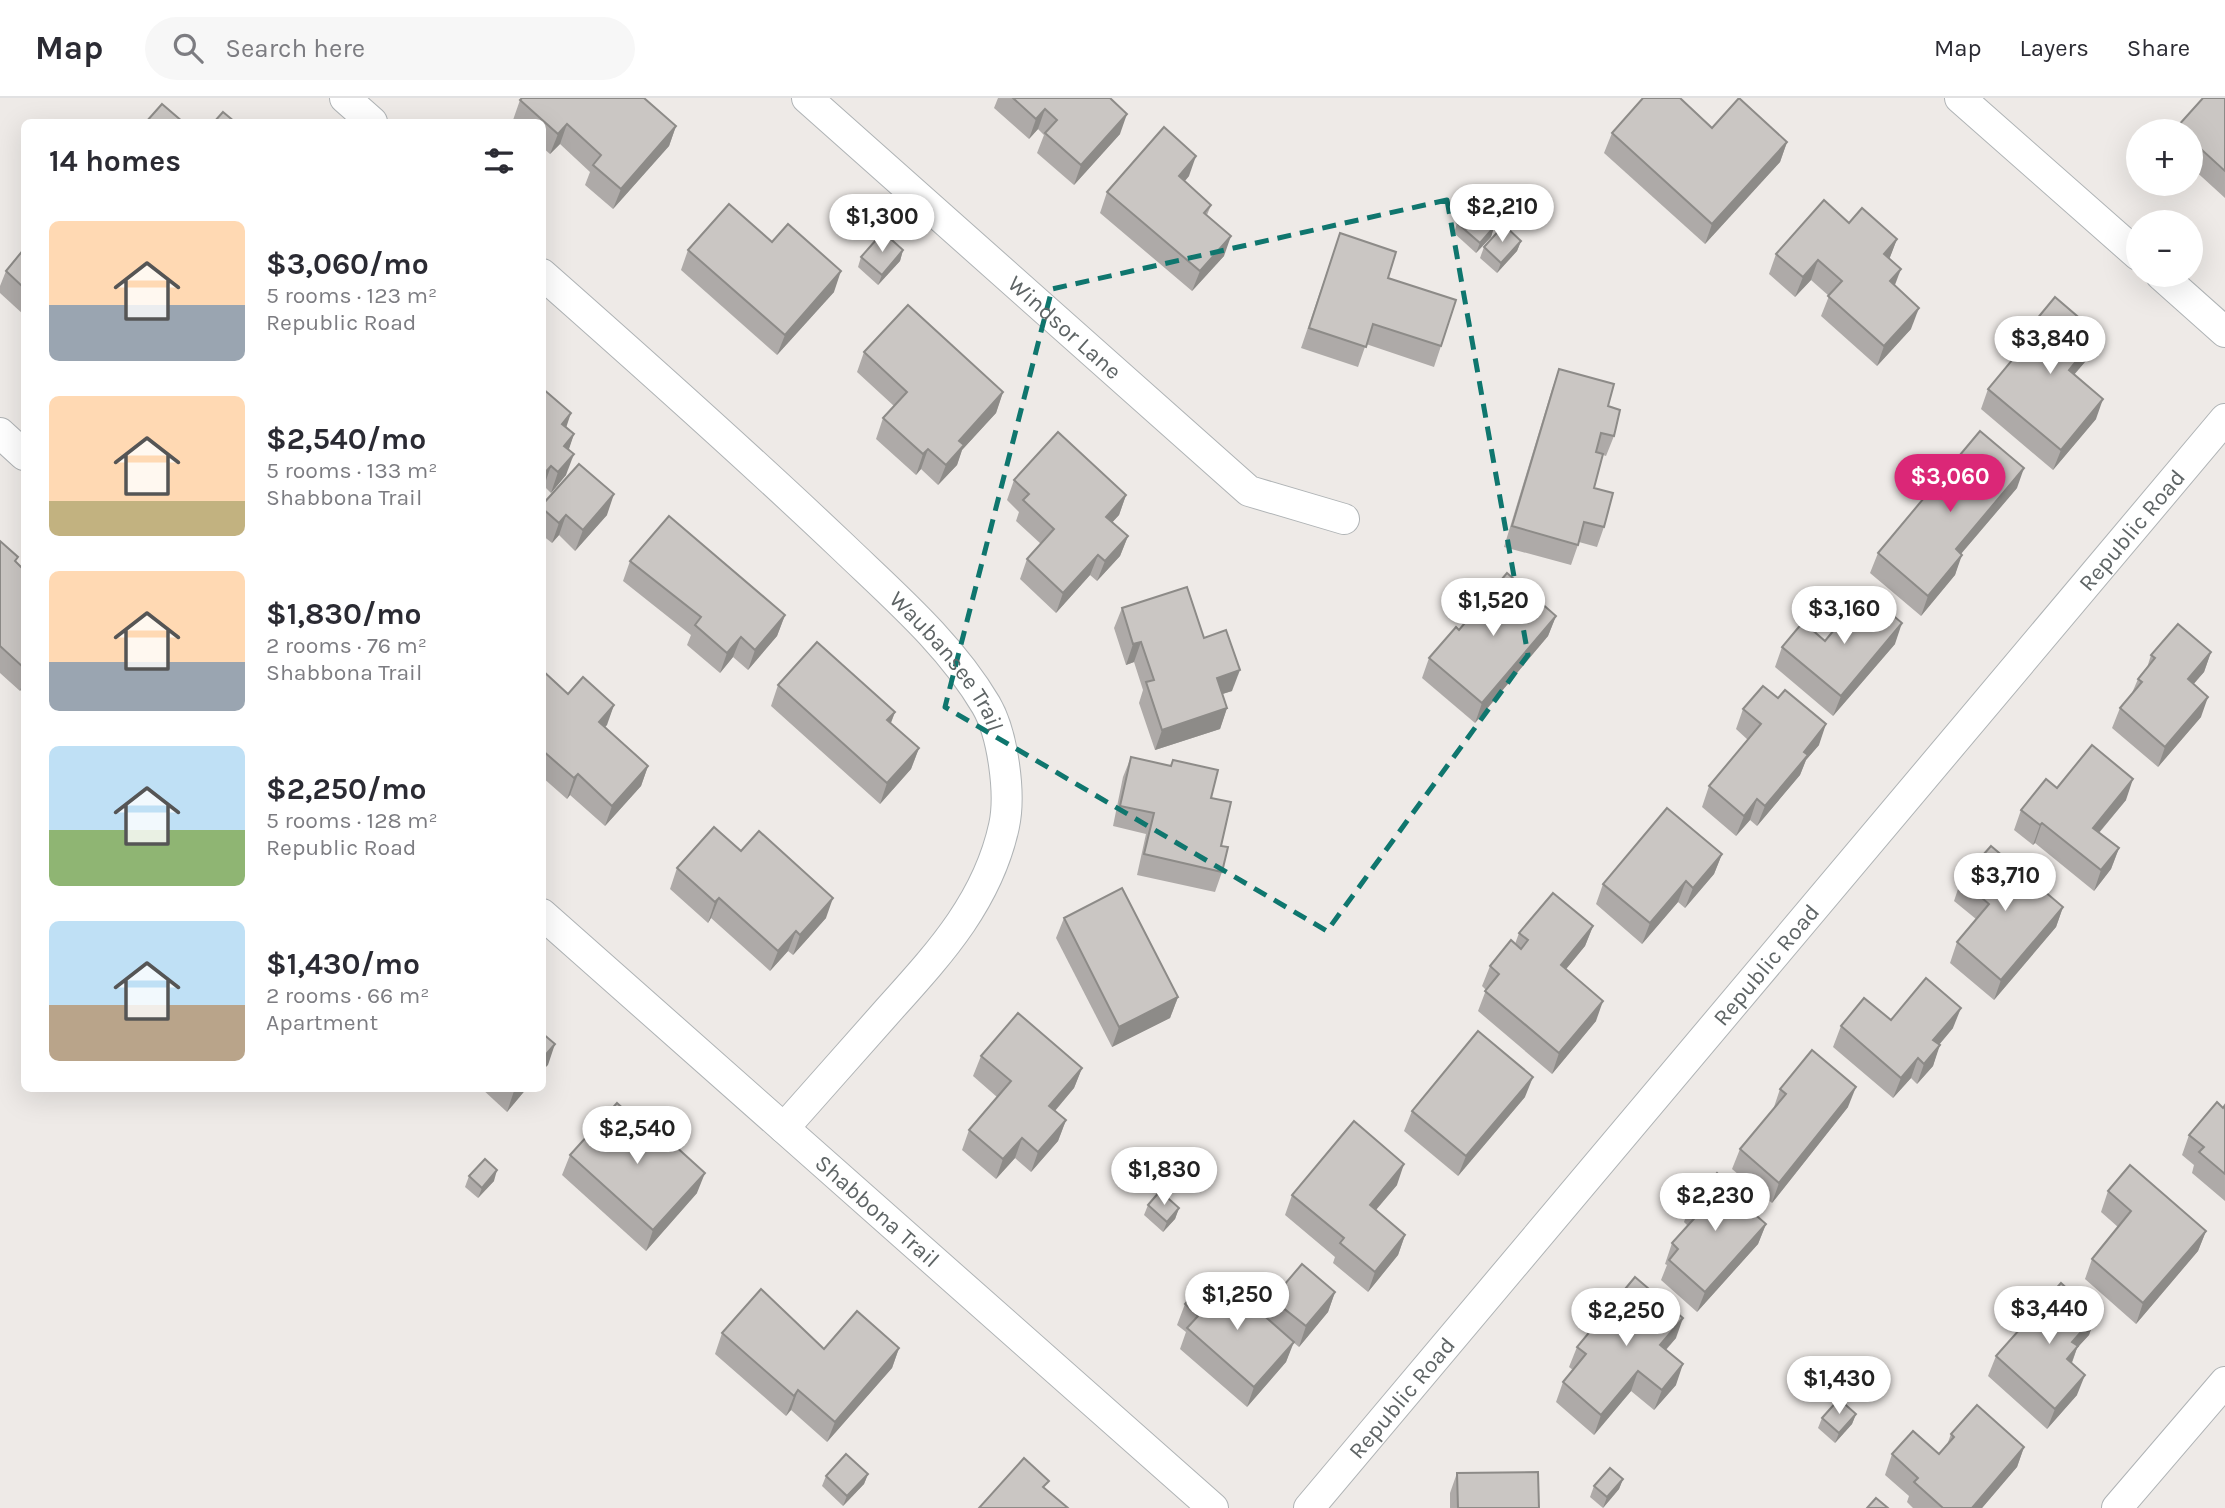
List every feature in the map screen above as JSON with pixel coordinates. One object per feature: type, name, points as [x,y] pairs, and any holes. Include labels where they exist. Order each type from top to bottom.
[{"type":"street","points":[[345,98],[369,119]]},
{"type":"street","name":"Windsor Lane","points":[[807,98],[1249,491],[1344,519]]},
{"type":"street","points":[[1960,98],[2126,244]]},
{"type":"street","name":"Waubansee Trail","points":[[546,278],[744,453],[909,611],[941,644],[970,681],[996,726],[1001,746],[1005,824],[987,878],[953,938],[784,1128]]},
{"type":"street","points":[[2174,287],[2225,332]]},
{"type":"street","name":"Republic Road","points":[[1309,1508],[2225,419]]},
{"type":"street","points":[[0,433],[21,452]]},
{"type":"street","name":"Shabbona Trail","points":[[546,918],[1213,1508]]},
{"type":"street","points":[[2117,1508],[2225,1382]]},
{"type":"highlighted area","points":[[1447,200],[1528,655],[1327,931],[945,707],[1052,289]]},
{"type":"building","points":[[644,98],[676,126],[621,189],[593,165],[601,155],[567,124],[558,134],[546,123],[546,119],[541,119],[520,100]]},
{"type":"building","points":[[1013,98],[1110,98],[1127,114],[1081,165],[1045,133],[1057,120],[1045,109],[1036,119]]},
{"type":"building","points":[[1643,98],[1680,98],[1712,128],[1739,98],[1787,142],[1712,224],[1612,133]]},
{"type":"building","points":[[2203,98],[2225,98],[2225,171],[2203,151],[2203,119],[2184,119]]},
{"type":"building","points":[[162,104],[180,119],[149,119]]},
{"type":"building","points":[[223,112],[231,119],[217,119]]},
{"type":"building","points":[[1164,127],[1196,156],[1179,176],[1211,205],[1204,213],[1231,236],[1200,271],[1107,192]]},
{"type":"building","points":[[1824,200],[1849,223],[1862,208],[1897,239],[1884,254],[1901,269],[1890,281],[1919,308],[1884,346],[1828,296],[1842,281],[1818,260],[1803,277],[1776,254]]},
{"type":"building","points":[[729,204],[772,242],[788,224],[841,271],[785,335],[688,250]]},
{"type":"building","points":[[1472,207],[1494,227],[1480,243],[1457,223]]},
{"type":"building","points":[[1504,225],[1521,241],[1501,263],[1484,247]]},
{"type":"building","points":[[883,232],[903,250],[882,275],[861,257]]},
{"type":"building","points":[[1340,233],[1396,252],[1388,278],[1456,300],[1441,346],[1373,324],[1366,347],[1309,328]]},
{"type":"building","points":[[21,253],[21,285],[6,271]]},
{"type":"building","points":[[2055,297],[2098,334],[2069,370],[2103,399],[2061,450],[1988,389],[2033,335],[2027,331]]},
{"type":"building","points":[[908,305],[1003,392],[959,441],[964,445],[946,465],[928,449],[923,454],[883,418],[907,392],[864,352]]},
{"type":"building","points":[[1559,369],[1614,384],[1608,406],[1620,410],[1614,436],[1601,433],[1596,452],[1603,454],[1594,488],[1613,493],[1604,527],[1584,522],[1578,545],[1512,526]]},
{"type":"building","points":[[546,391],[571,413],[562,424],[574,434],[564,446],[574,454],[558,472],[551,466],[546,472]]},
{"type":"building","points":[[1980,431],[2024,468],[1956,549],[1962,555],[1928,596],[1878,553]]},
{"type":"building","points":[[1058,432],[1126,495],[1106,517],[1128,536],[1105,561],[1098,555],[1063,593],[1027,559],[1054,529],[1023,500],[1029,494],[1014,480]]},
{"type":"building","points":[[579,464],[614,494],[583,530],[566,515],[559,523],[546,512],[546,501]]},
{"type":"building","points":[[669,516],[785,615],[755,650],[741,637],[727,653],[695,625],[701,617],[630,561]]},
{"type":"building","points":[[0,541],[18,557],[15,561],[21,567],[21,665],[0,646]]},
{"type":"building","points":[[1507,573],[1556,616],[1482,703],[1429,658],[1456,627],[1459,630]]},
{"type":"building","points":[[1187,587],[1204,638],[1226,630],[1240,670],[1217,678],[1227,708],[1162,730],[1146,682],[1154,680],[1141,642],[1133,644],[1122,608]]},
{"type":"building","points":[[1870,596],[1902,623],[1841,696],[1782,647],[1803,622],[1825,641],[1843,619],[1851,626],[1857,620],[1853,616]]},
{"type":"building","points":[[2178,624],[2211,652],[2188,679],[2208,697],[2165,747],[2120,708],[2142,682],[2138,679],[2155,658],[2151,655]]},
{"type":"building","points":[[817,642],[895,712],[887,720],[919,748],[887,783],[778,685]]},
{"type":"building","points":[[546,674],[568,694],[583,677],[614,705],[599,722],[648,766],[612,806],[578,774],[574,778],[546,754]]},
{"type":"building","points":[[1763,686],[1778,698],[1785,690],[1826,724],[1804,752],[1808,755],[1765,806],[1757,799],[1744,816],[1709,786],[1761,724],[1743,709]]},
{"type":"building","points":[[2092,745],[2133,779],[2093,828],[2119,848],[2101,870],[2042,823],[2040,825],[2021,810],[2046,779],[2057,788]]},
{"type":"building","points":[[1131,757],[1171,766],[1173,760],[1218,770],[1211,798],[1231,802],[1221,846],[1228,847],[1222,872],[1144,854],[1154,813],[1120,806]]},
{"type":"building","points":[[1667,808],[1722,854],[1693,888],[1686,881],[1650,923],[1603,884]]},
{"type":"building","points":[[714,827],[741,851],[759,831],[833,898],[800,935],[796,931],[778,951],[719,898],[715,902],[677,868]]},
{"type":"building","points":[[1991,846],[2063,907],[2001,980],[1957,942],[1989,904],[1961,880]]},
{"type":"building","points":[[1122,888],[1178,997],[1119,1027],[1064,918]]},
{"type":"building","points":[[1553,893],[1593,926],[1561,965],[1603,1001],[1559,1053],[1485,991],[1499,974],[1490,966],[1511,940],[1521,949],[1528,940],[1519,933]]},
{"type":"building","points":[[1926,978],[1961,1008],[1933,1040],[1940,1045],[1924,1064],[1918,1058],[1901,1078],[1841,1026],[1864,998],[1891,1020]]},
{"type":"building","points":[[1018,1013],[1082,1068],[1049,1106],[1066,1120],[1038,1152],[1022,1138],[1003,1159],[969,1130],[1011,1081],[981,1056]]},
{"type":"building","points":[[1478,1031],[1533,1077],[1466,1156],[1412,1111]]},
{"type":"building","points":[[546,1036],[555,1044],[546,1054]]},
{"type":"building","points":[[1812,1050],[1856,1087],[1779,1183],[1740,1149],[1786,1094],[1780,1089]]},
{"type":"building","points":[[2217,1102],[2223,1108],[2225,1105],[2225,1174],[2199,1152],[2204,1147],[2189,1135]]},
{"type":"building","points":[[617,1103],[658,1140],[663,1135],[705,1173],[653,1230],[570,1155]]},
{"type":"building","points":[[1354,1121],[1404,1164],[1370,1205],[1405,1235],[1375,1272],[1340,1243],[1344,1238],[1292,1195]]},
{"type":"building","points":[[485,1159],[497,1170],[482,1188],[469,1176]]},
{"type":"building","points":[[2130,1165],[2206,1231],[2143,1303],[2092,1259],[2131,1211],[2108,1191]]},
{"type":"building","points":[[1717,1173],[1747,1200],[1743,1204],[1766,1224],[1705,1292],[1669,1260],[1678,1249],[1672,1243],[1701,1211],[1691,1202]]},
{"type":"building","points":[[1160,1191],[1179,1208],[1167,1222],[1148,1205]]},
{"type":"building","points":[[1302,1264],[1335,1292],[1306,1326],[1272,1299]]},
{"type":"building","points":[[1635,1277],[1683,1318],[1660,1345],[1683,1364],[1662,1390],[1638,1371],[1601,1415],[1563,1382],[1586,1354],[1577,1347]]},
{"type":"building","points":[[1205,1282],[1218,1293],[1227,1283],[1294,1342],[1254,1387],[1187,1328],[1198,1316],[1185,1304]]},
{"type":"building","points":[[2061,1283],[2096,1315],[2072,1342],[2078,1346],[2067,1359],[2085,1375],[2055,1409],[1996,1356]]},
{"type":"building","points":[[761,1289],[824,1349],[857,1311],[899,1348],[835,1422],[798,1390],[794,1396],[722,1333]]},
{"type":"building","points":[[1839,1399],[1856,1414],[1839,1433],[1822,1418]]},
{"type":"building","points":[[1977,1405],[2024,1447],[1972,1508],[1943,1508],[1914,1482],[1918,1478],[1892,1454],[1913,1431],[1939,1454],[1954,1437],[1951,1434]]},
{"type":"building","points":[[846,1454],[868,1474],[847,1496],[826,1476]]},
{"type":"building","points":[[1024,1458],[1049,1481],[1043,1487],[1068,1508],[979,1508]]},
{"type":"building","points":[[1610,1468],[1623,1479],[1607,1497],[1594,1486]]},
{"type":"building","points":[[1538,1472],[1539,1508],[1458,1508],[1457,1473]]},
{"type":"building","points":[[1876,1498],[1888,1508],[1867,1508]]}]
